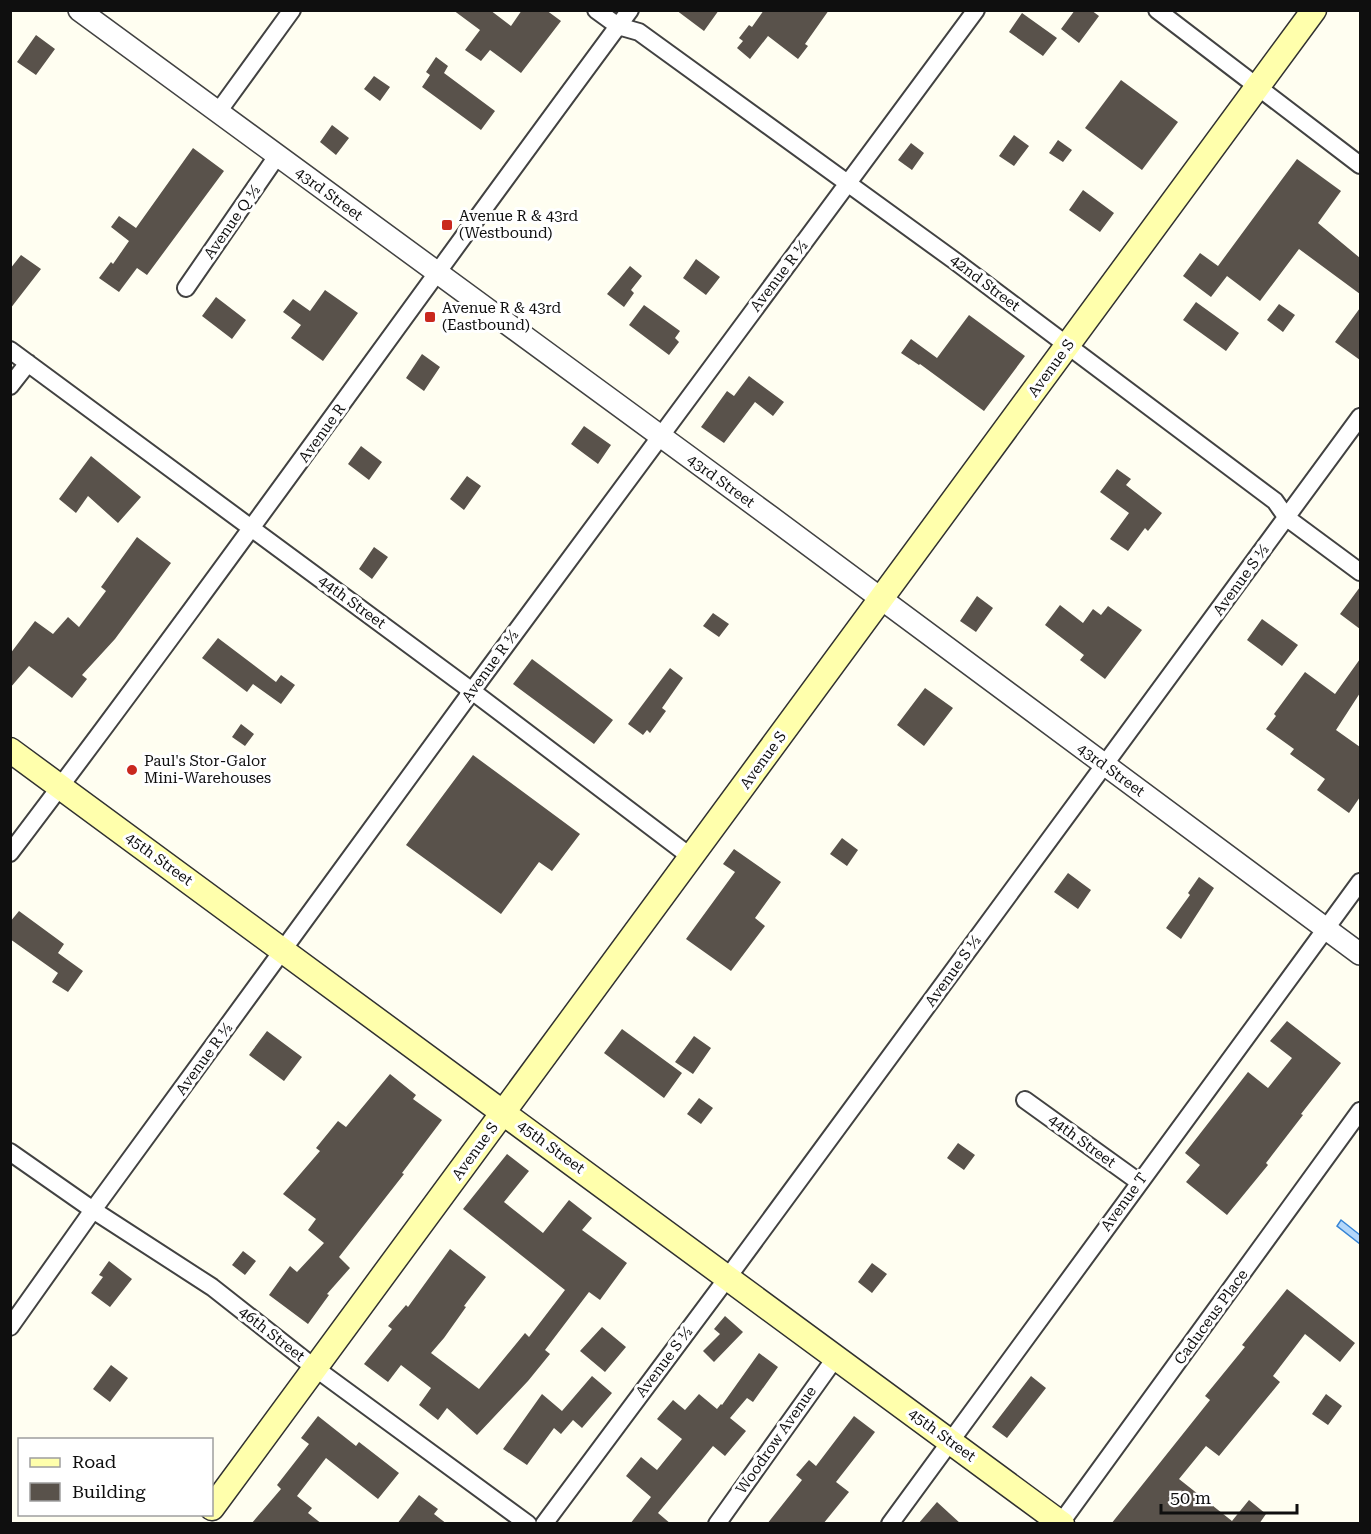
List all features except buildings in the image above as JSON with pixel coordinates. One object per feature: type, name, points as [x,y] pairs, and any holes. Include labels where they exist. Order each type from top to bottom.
[{"type":"main road","name":"Avenue S","points":[[213,1507],[1314,10]]},
{"type":"main road","name":"45th Street","points":[[10,750],[1061,1523]]},
{"type":"street","name":"43rd Street","points":[[79,10],[1360,954]]},
{"type":"street","points":[[218,112],[292,10]]},
{"type":"street","name":"42nd Street","points":[[596,10],[618,26],[639,32],[1068,345],[1275,501],[1287,518],[1360,572]]},
{"type":"street","name":"Avenue R","points":[[10,853],[61,787],[630,10]]},
{"type":"street","name":"Avenue R ½","points":[[10,1327],[659,436],[976,10]]},
{"type":"street","points":[[1157,10],[1360,165]]},
{"type":"street","name":"Avenue Q ½","points":[[186,288],[277,156]]},
{"type":"street","name":"44th Street","points":[[10,350],[472,691],[691,857]]},
{"type":"street","points":[[10,386],[28,363]]},
{"type":"street","name":"Avenue S ½","points":[[544,1524],[1360,417]]},
{"type":"street","name":"Avenue T","points":[[890,1524],[1360,882]]},
{"type":"street","name":"44th Street","points":[[1025,1100],[1139,1182]]},
{"type":"street","name":"Caduceus Place","points":[[1061,1523],[1360,1111]]},
{"type":"street","name":"46th Street","points":[[10,1152],[93,1210],[212,1287],[315,1368],[528,1524]]},
{"type":"street","name":"Woodrow Avenue","points":[[717,1524],[836,1357]]},
{"type":"water","points":[[1341,1220],[1360,1235],[1360,1244],[1337,1226]]},
{"type":"place","name":"Avenue R & 43rd (Westbound)","points":[[447,225]]},
{"type":"place","name":"Avenue R & 43rd (Eastbound)","points":[[430,317]]},
{"type":"place","name":"Paul's Stor-Galor Mini-Warehouses","points":[[132,770]]}]
